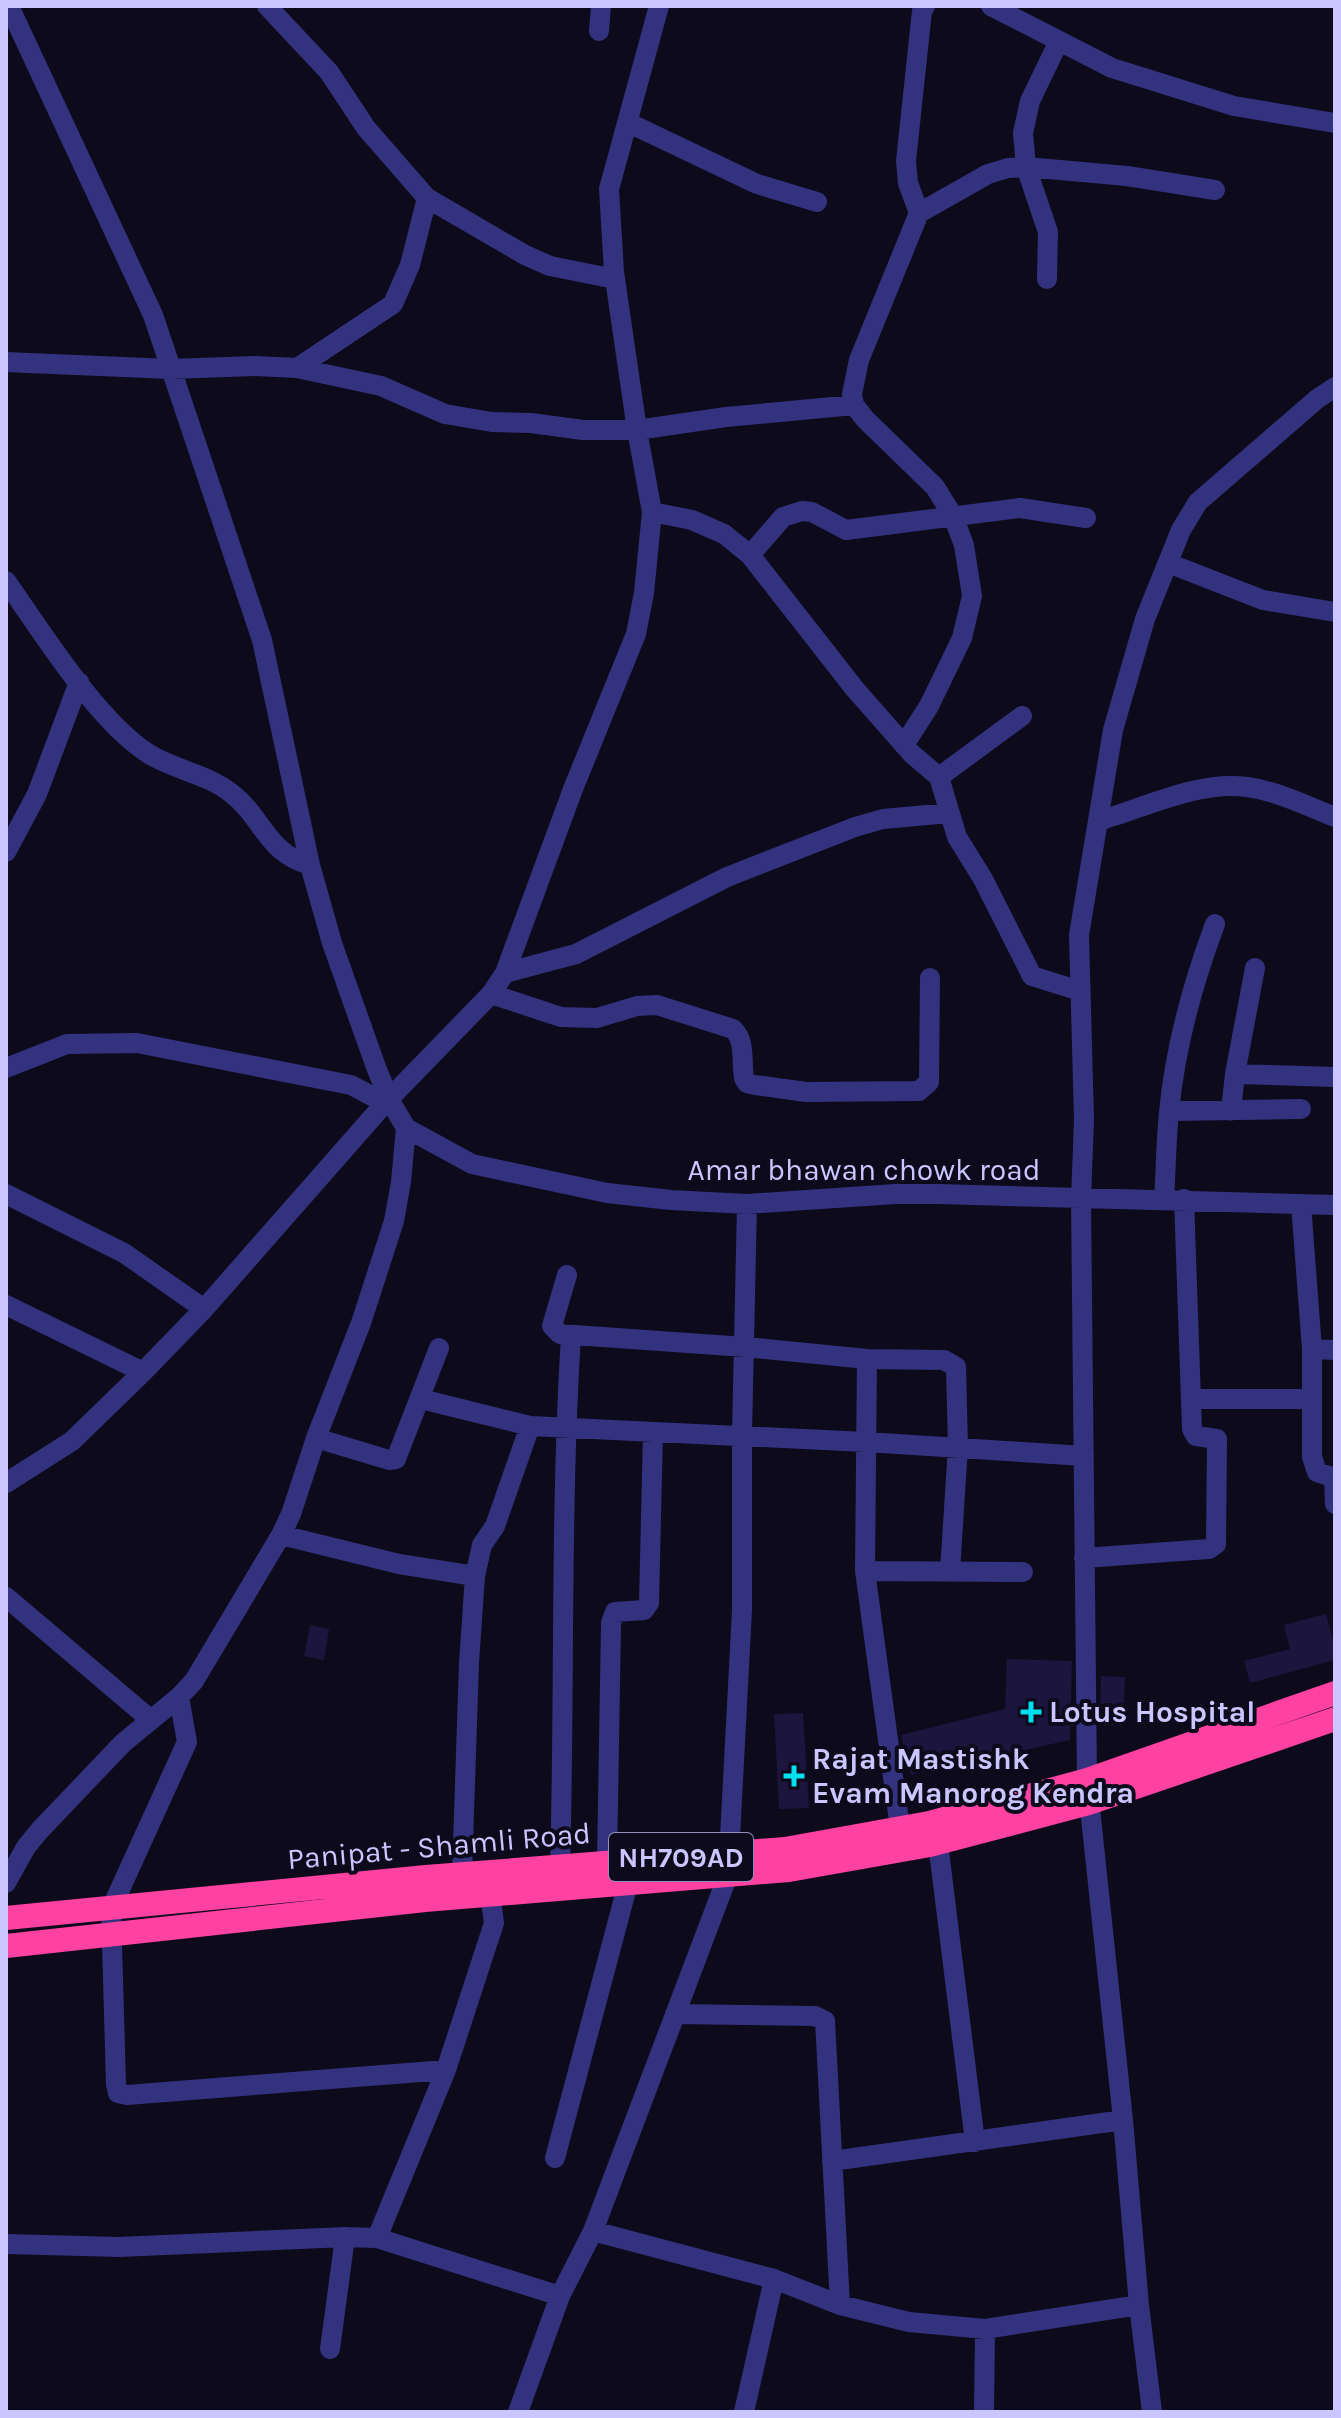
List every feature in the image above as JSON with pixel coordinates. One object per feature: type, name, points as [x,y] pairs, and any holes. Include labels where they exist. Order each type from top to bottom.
[{"type":"highway","name":"Panipat - Shamli Road","points":[[6,1918],[730,1864],[789,1870],[938,1843],[1088,1791],[1335,1693]]},
{"type":"highway","name":"Panipat - Shamli Road","points":[[730,1864],[785,1849],[1088,1791],[1335,1719]]},
{"type":"highway","name":"Panipat - Shamli Road","points":[[6,1946],[113,1934],[560,1867],[607,1863],[630,1872]]},
{"type":"street","points":[[6,1883],[26,1847],[40,1830],[123,1743],[194,1681],[281,1535],[361,1323],[394,1221],[406,1128],[387,1101],[332,943],[310,865],[262,640],[153,315],[9,6]]},
{"type":"street","points":[[267,6],[329,72],[366,128],[427,198],[525,255],[550,266],[615,279]]},
{"type":"street","points":[[599,31],[601,6]]},
{"type":"street","points":[[6,1483],[72,1441],[143,1372],[204,1309],[387,1101],[491,994],[505,973],[573,789],[636,634],[644,593],[652,512],[615,279],[609,189],[659,6]]},
{"type":"street","points":[[919,213],[908,183],[906,161],[925,6]]},
{"type":"street","points":[[991,6],[1112,68],[1234,106],[1335,123]]},
{"type":"street","points":[[1047,279],[1048,232],[1026,167],[1023,133],[1024,117],[1059,41]]},
{"type":"street","points":[[629,123],[757,184],[817,202]]},
{"type":"street","points":[[904,745],[929,706],[962,638],[972,596],[964,545],[953,516],[935,487],[854,405],[853,384],[859,360],[919,213],[988,174],[1008,168],[1127,176],[1215,190]]},
{"type":"street","points":[[297,368],[393,304],[410,265],[427,198]]},
{"type":"street","points":[[6,362],[170,369],[297,368],[381,386],[445,414],[492,422],[531,423],[583,430],[637,430],[726,417],[854,405]]},
{"type":"street","points":[[1152,2412],[1088,1791],[1081,1200],[1084,1119],[1079,935],[1113,730],[1145,619],[1181,530],[1198,502],[1335,387]]},
{"type":"street","points":[[750,555],[783,517],[793,513],[812,512],[846,530],[1020,508],[1086,518]]},
{"type":"street","points":[[652,512],[692,520],[724,534],[750,555],[854,688],[904,745],[939,777],[957,837],[983,879],[1032,976],[1080,991]]},
{"type":"street","points":[[1168,563],[1263,600],[1335,612]]},
{"type":"street","points":[[9,592],[100,708],[148,753],[234,794],[284,855],[310,865]]},
{"type":"street","points":[[6,852],[37,794],[79,682]]},
{"type":"street","points":[[939,777],[1022,716]]},
{"type":"street","points":[[1098,821],[1181,793],[1222,785],[1274,793],[1335,817]]},
{"type":"street","points":[[505,973],[576,954],[727,877],[855,827],[883,819],[949,813]]},
{"type":"street","points":[[1084,1558],[1209,1549],[1216,1544],[1217,1439],[1193,1433],[1169,1111],[1199,966],[1215,924]]},
{"type":"street","points":[[1231,1111],[1255,968]]},
{"type":"street","points":[[491,994],[561,1017],[597,1018],[647,1005],[688,1013],[733,1029],[738,1034],[744,1078],[747,1083],[755,1085],[806,1092],[919,1091],[929,1082],[930,978]]},
{"type":"street","points":[[6,1068],[67,1044],[137,1043],[343,1083],[387,1101]]},
{"type":"street","points":[[1235,1074],[1335,1077]]},
{"type":"street","points":[[1169,1111],[1301,1109]]},
{"type":"street","name":"Amar bhawan chowk road","points":[[406,1128],[451,1155],[486,1168],[607,1193],[671,1200],[747,1204],[895,1194],[1335,1205]]},
{"type":"street","points":[[6,1194],[91,1235],[142,1264],[204,1309]]},
{"type":"street","points":[[518,2412],[560,2296],[593,2231],[730,1864],[742,1610],[747,1204]]},
{"type":"street","points":[[1301,1204],[1312,1349],[1314,1467],[1321,1475],[1335,1478],[1335,1504]]},
{"type":"street","points":[[567,1275],[552,1326],[557,1334],[867,1359],[944,1360],[953,1364],[956,1367],[958,1447],[950,1571]]},
{"type":"street","points":[[6,1305],[143,1372]]},
{"type":"street","points":[[560,1867],[564,1733],[565,1427],[571,1336]]},
{"type":"street","points":[[316,1438],[389,1460],[396,1459],[439,1348]]},
{"type":"street","points":[[1312,1349],[1335,1350]]},
{"type":"street","points":[[867,1359],[865,1571],[900,1828]]},
{"type":"street","points":[[421,1399],[530,1426],[742,1435],[1084,1456]]},
{"type":"street","points":[[1192,1399],[1312,1399]]},
{"type":"street","points":[[377,2238],[446,2070],[494,1923],[480,1881],[469,1663],[475,1576],[482,1545],[495,1526],[530,1426]]},
{"type":"street","points":[[607,1863],[611,1623],[615,1612],[644,1610],[649,1603],[653,1432]]},
{"type":"street","points":[[281,1535],[399,1564],[475,1576]]},
{"type":"street","points":[[865,1571],[1023,1572]]},
{"type":"street","points":[[6,1597],[151,1720]]},
{"type":"street","points":[[179,1697],[187,1742],[111,1909],[118,2093],[446,2070]]},
{"type":"street","points":[[938,1843],[975,2142]]},
{"type":"street","points":[[555,2158],[630,1872]]},
{"type":"street","points":[[675,2014],[815,2016],[823,2019],[840,2305]]},
{"type":"street","points":[[832,2161],[1123,2120]]},
{"type":"street","points":[[593,2231],[774,2279],[840,2305],[909,2322],[985,2329],[1139,2305]]},
{"type":"street","points":[[330,2349],[345,2237]]},
{"type":"street","points":[[6,2244],[119,2247],[377,2238],[560,2296]]},
{"type":"street","points":[[744,2412],[774,2279]]},
{"type":"street","points":[[984,2412],[985,2329]]},
{"type":"building","points":[[1326,1614],[1335,1647],[1335,1660],[1250,1683],[1244,1661],[1290,1649],[1284,1625]]},
{"type":"building","points":[[310,1625],[329,1629],[324,1660],[304,1656]]},
{"type":"building","points":[[1007,1659],[1072,1661],[1070,1740],[911,1775],[901,1735],[1005,1709]]},
{"type":"building","points":[[1101,1676],[1125,1677],[1123,1726],[1100,1725]]},
{"type":"building","points":[[803,1713],[809,1808],[779,1809],[774,1714]]},
{"type":"place","name":"Lotus Hospital","points":[[1031,1712]]},
{"type":"place","name":"Rajat Mastishk Evam Manorog Kendra","points":[[794,1776]]}]
